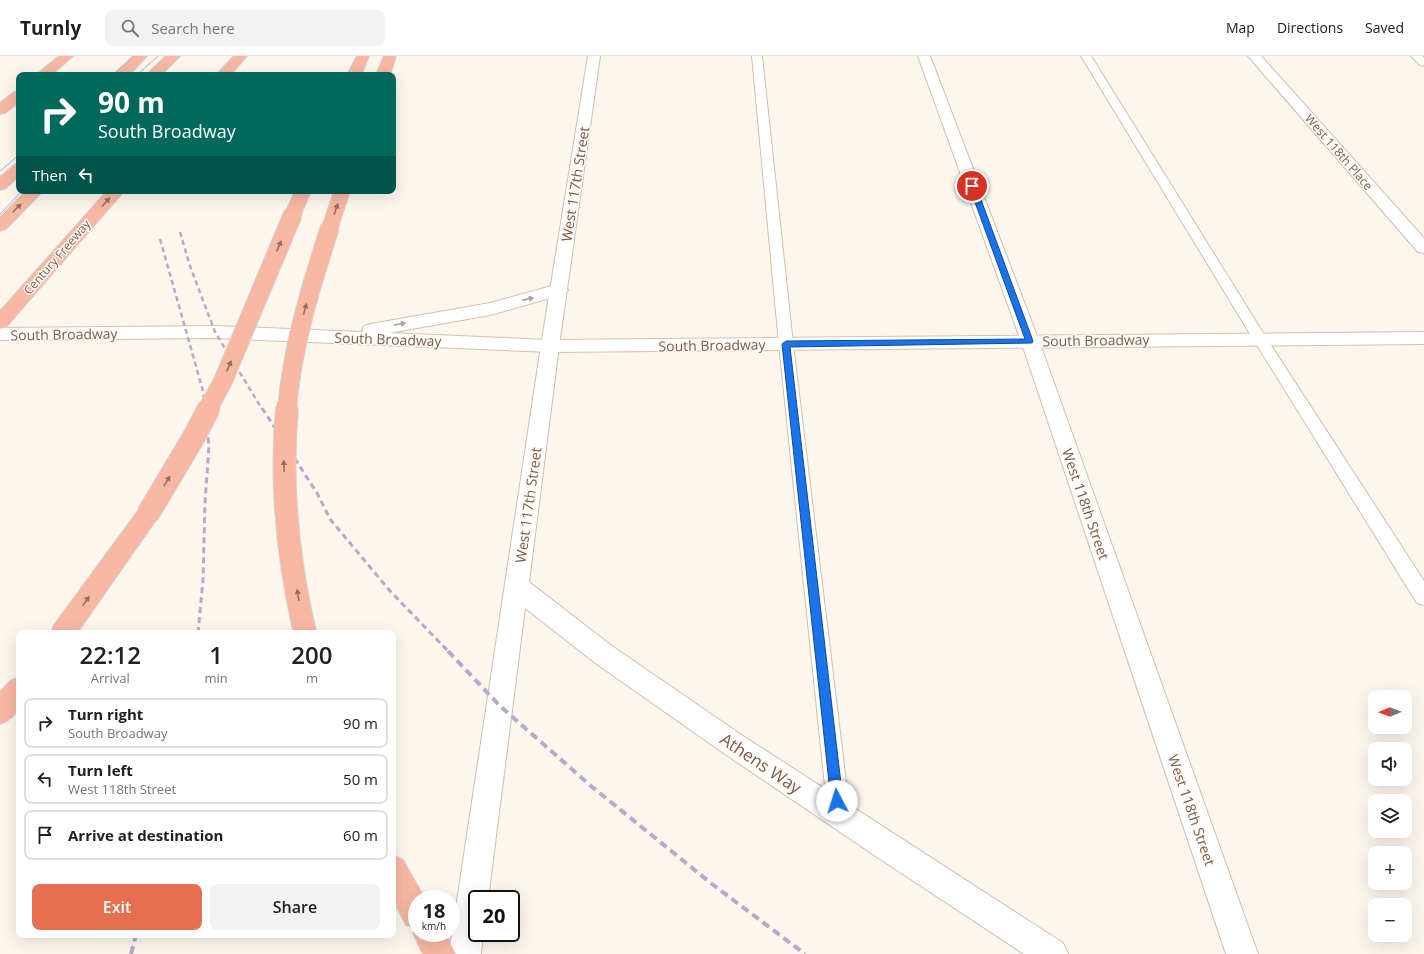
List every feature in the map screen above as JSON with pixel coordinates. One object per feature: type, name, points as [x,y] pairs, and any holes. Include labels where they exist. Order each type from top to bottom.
[{"type":"highway","points":[[47,72],[67,56]]},
{"type":"highway","points":[[124,72],[141,56]]},
{"type":"highway","points":[[156,72],[174,56]]},
{"type":"highway","points":[[226,72],[241,56]]},
{"type":"highway","points":[[355,72],[363,56]]},
{"type":"highway","points":[[384,72],[390,56]]},
{"type":"highway","points":[[0,110],[16,97]]},
{"type":"highway","points":[[0,185],[16,171]]},
{"type":"highway","points":[[0,226],[32,194]]},
{"type":"highway","name":"Century Freeway","points":[[0,323],[113,194]]},
{"type":"highway","points":[[65,630],[148,514],[195,435],[223,381],[302,194]]},
{"type":"highway","points":[[304,630],[287,521],[284,458],[285,428],[292,373],[303,319],[341,194]]},
{"type":"highway","points":[[0,712],[16,692]]},
{"type":"highway","points":[[396,876],[408,898]]},
{"type":"highway","points":[[433,942],[440,954]]},
{"type":"street","name":"West 117th Street","points":[[465,954],[550,346],[594,56]]},
{"type":"street","name":"West 118th Street","points":[[924,56],[1030,341],[1242,954]]},
{"type":"street","name":"West 118th Place","points":[[1254,56],[1424,248]]},
{"type":"street","points":[[334,337],[490,308],[559,290]]},
{"type":"street","name":"South Broadway","points":[[0,334],[215,332],[550,346],[1424,338]]},
{"type":"street","name":"Athens Way","points":[[517,587],[603,654],[731,743],[838,815],[1052,954]]},
{"type":"lane","points":[[757,56],[786,344],[838,815]]},
{"type":"lane","points":[[1086,56],[1260,339],[1424,597]]},
{"type":"lane","points":[[1416,56],[1424,63]]},
{"type":"tram line","points":[[116,72],[135,56]]},
{"type":"tram line","points":[[140,72],[158,56]]},
{"type":"tram line","points":[[0,171],[16,158]]},
{"type":"tram line","points":[[0,214],[19,194]]},
{"type":"railway","points":[[180,232],[190,266],[215,332],[262,409]]},
{"type":"railway","points":[[160,239],[203,391],[205,409]]},
{"type":"railway","points":[[198,630],[203,580],[205,503],[209,446],[205,408]]},
{"type":"railway","points":[[262,408],[317,493],[330,519],[390,591],[449,652]]},
{"type":"railway","points":[[448,651],[500,706],[591,786],[712,884],[805,954]]},
{"type":"railway","points":[[131,954],[135,938]]},
{"type":"route","points":[[837,801],[832,745],[786,344],[1030,341],[972,186]]}]
